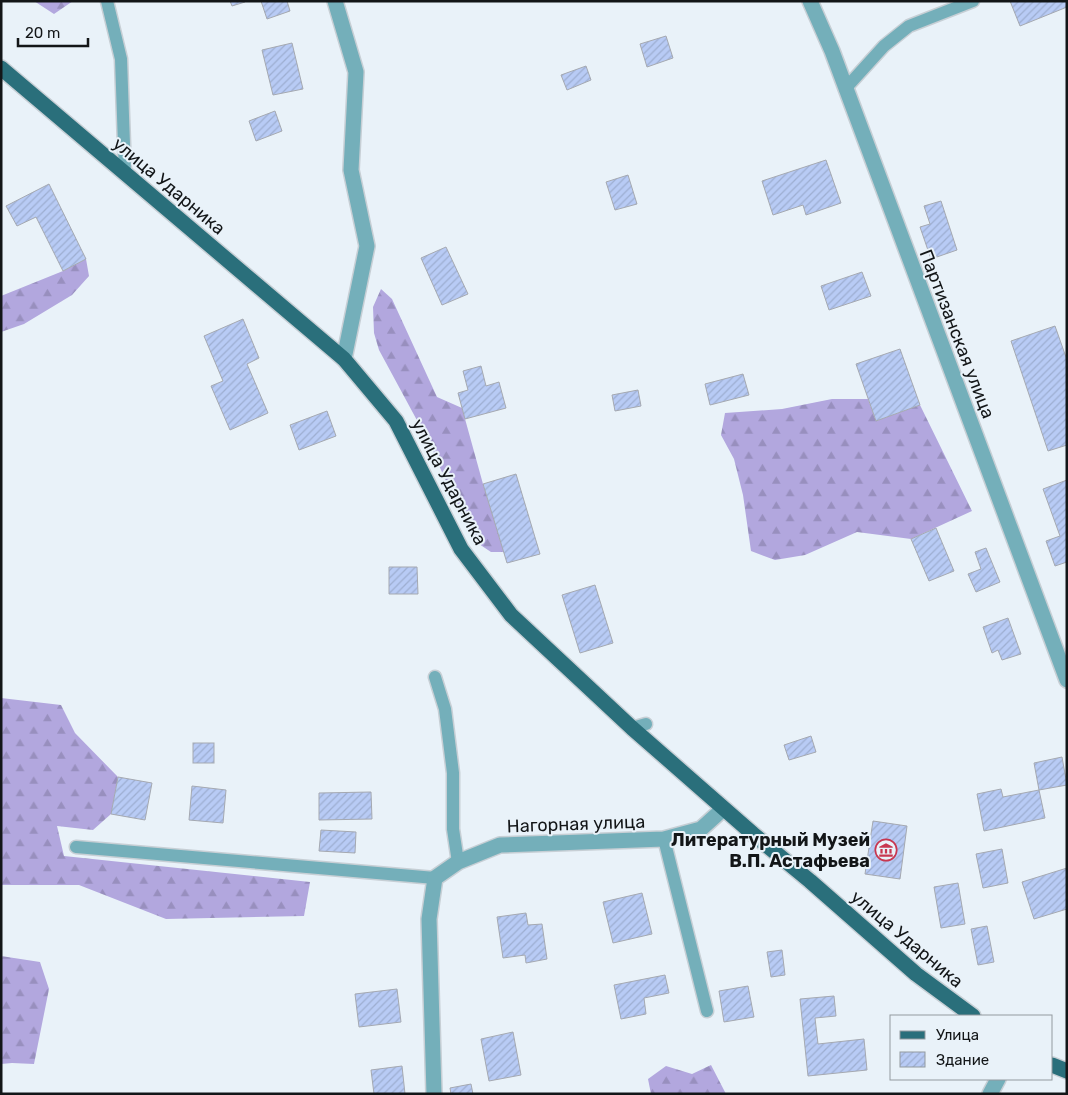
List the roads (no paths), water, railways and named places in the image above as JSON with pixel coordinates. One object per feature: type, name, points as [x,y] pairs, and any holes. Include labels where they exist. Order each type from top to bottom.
[{"type":"main road","name":"улица Ударника","points":[[1,68],[344,359],[396,421],[461,549],[511,615],[639,726],[723,809],[756,831],[916,974],[972,1015]]},
{"type":"main road","points":[[1053,1065],[1067,1071]]},
{"type":"street","points":[[335,1],[356,72],[351,170],[368,246],[344,359]]},
{"type":"street","name":"Партизанская улица","points":[[810,1],[832,51],[1067,680]]},
{"type":"street","name":"Нагорная улица","points":[[435,878],[458,862],[500,845],[664,838],[701,830],[723,809]]},
{"type":"street","points":[[434,1094],[429,919],[435,878]]},
{"type":"street","points":[[990,1094],[997,1080]]},
{"type":"lane","points":[[107,1],[121,59],[125,173]]},
{"type":"lane","points":[[845,89],[884,46],[908,26],[973,1]]},
{"type":"lane","points":[[434,678],[445,709],[453,773],[452,829],[458,862]]},
{"type":"lane","points":[[664,838],[707,1011]]},
{"type":"lane","points":[[76,847],[435,878]]},
{"type":"place","name":"Литературный Музей В.П. Астафьева","points":[[886,850]]}]
